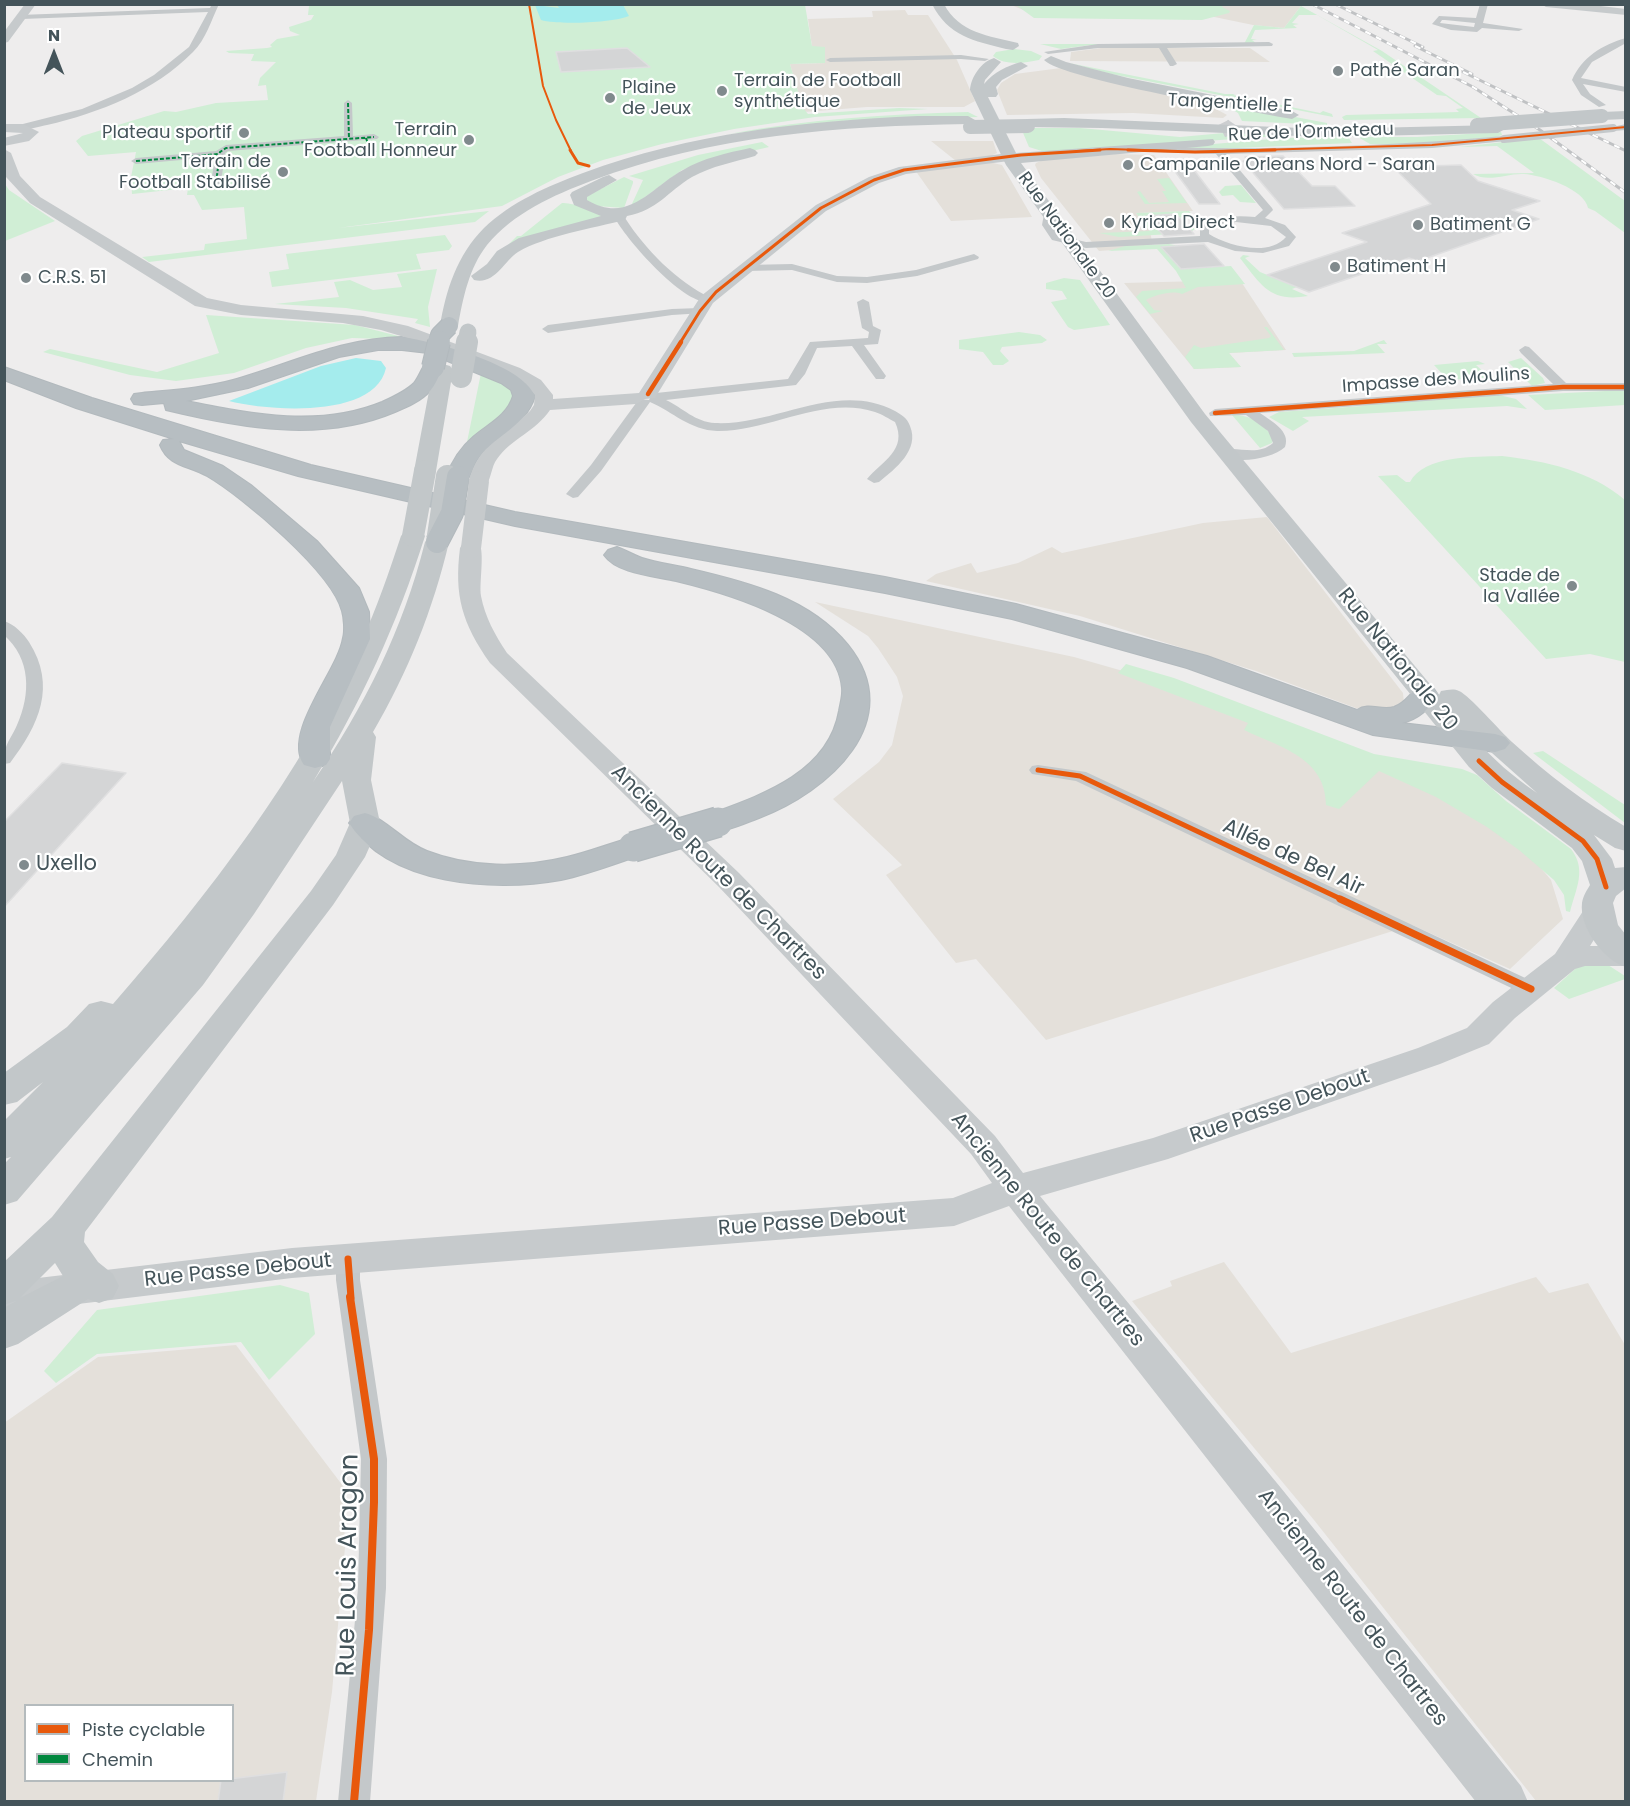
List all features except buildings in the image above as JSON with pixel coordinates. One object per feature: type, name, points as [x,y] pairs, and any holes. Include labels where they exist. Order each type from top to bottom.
[{"type":"highway","points":[[4,371],[264,421],[288,424],[330,423],[375,413],[401,401],[445,371],[440,335],[459,329]]},
{"type":"highway","points":[[142,399],[224,388],[347,348],[381,344],[425,346],[502,376],[518,385],[524,396],[521,408],[466,455],[452,476],[452,513],[425,539]]},
{"type":"highway","points":[[4,371],[84,403],[228,449],[306,471],[515,519],[885,585],[1016,612],[1197,662],[1383,729],[1460,738],[1487,752]]},
{"type":"highway","points":[[4,389],[60,410],[171,445],[309,484],[398,506],[607,550],[940,608],[1149,661],[1403,751],[1487,752]]},
{"type":"highway","points":[[171,445],[175,454],[215,471],[243,490],[308,546],[346,588],[356,612],[357,639],[316,727],[315,759]]},
{"type":"highway","points":[[365,823],[392,846],[419,861],[453,870],[491,875],[525,875],[563,869],[763,806],[797,788],[819,770],[842,746],[854,716],[856,685],[848,665],[818,630],[791,612],[758,596],[633,562],[607,550]]},
{"type":"highway","points":[[1299,697],[1378,716],[1394,716],[1408,713],[1424,695]]},
{"type":"main road","points":[[4,40],[32,4]]},
{"type":"main road","points":[[930,4],[945,28],[988,56],[1061,65],[1221,105],[1233,113],[1236,120]]},
{"type":"main road","points":[[938,4],[954,27],[997,43],[1023,47],[1038,62]]},
{"type":"main road","points":[[1546,4],[1626,12]]},
{"type":"main road","points":[[988,56],[1023,47]]},
{"type":"main road","points":[[658,153],[673,145],[781,123],[860,114],[979,107],[981,97],[977,90],[978,78],[988,56]]},
{"type":"main road","name":"Rue Nationale 20","points":[[1038,62],[997,77],[989,87],[1018,157],[1049,214],[1079,243]]},
{"type":"main road","points":[[1127,82],[1323,129]]},
{"type":"main road","name":"Rue Nationale 20","points":[[981,97],[999,136],[1018,157],[1079,243],[1206,411],[1250,456],[1487,752],[1502,783],[1583,841],[1597,859],[1610,891],[1609,938],[1626,956]]},
{"type":"main road","points":[[1364,129],[1501,134],[1626,115]]},
{"type":"main road","points":[[459,329],[455,290],[466,263],[482,240],[501,223],[534,200],[598,171],[658,153],[717,140],[798,128],[861,123],[967,127],[1027,123],[1364,129],[1609,118]]},
{"type":"main road","points":[[1027,123],[1173,135],[1222,131]]},
{"type":"main road","points":[[452,476],[445,371],[459,329],[474,304],[480,276],[498,244],[533,213],[579,188],[641,166],[695,151],[761,138],[831,130],[935,125],[967,127],[999,136]]},
{"type":"main road","points":[[11,136],[13,177],[35,200],[194,298],[223,307],[362,320],[416,332],[525,376],[538,386],[544,399],[544,405],[648,398],[704,305],[821,208],[874,180],[922,167],[1260,138],[1323,129]]},
{"type":"main road","points":[[641,166],[582,191],[578,195],[578,200],[594,209],[625,211],[650,202],[672,184],[706,165],[766,150]]},
{"type":"main road","points":[[480,276],[495,267],[496,263],[510,250],[525,242],[645,208],[660,199],[672,184]]},
{"type":"main road","points":[[445,371],[455,417]]},
{"type":"main road","name":"Ancienne Route de Chartres","points":[[544,405],[537,416],[489,454],[483,465],[452,476],[471,549],[467,589],[481,635],[498,658],[729,880],[983,1145],[1044,1227],[1267,1501],[1505,1802]]},
{"type":"main road","name":"Rue Nationale 20","points":[[1206,411],[1226,453],[1260,490],[1460,738]]},
{"type":"main road","points":[[4,1145],[96,1046],[160,971],[220,895],[315,759],[352,692],[393,601],[425,539],[452,476],[451,447]]},
{"type":"main road","points":[[4,1190],[174,999],[227,931],[364,727],[393,672],[415,621],[429,579],[425,539]]},
{"type":"main road","points":[[4,1288],[66,1228],[322,898],[350,857],[365,823],[357,796],[355,770],[364,727]]},
{"type":"main road","name":"Rue Nationale 20","points":[[1487,752],[1613,834]]},
{"type":"main road","name":"Rue Passe Debout","points":[[4,1298],[348,1259],[806,1223],[924,1216],[971,1208],[1015,1189],[1156,1150],[1429,1056],[1478,1036],[1504,1010],[1565,961],[1610,891]]},
{"type":"main road","points":[[4,1092],[79,1036],[117,996],[176,926],[220,895]]},
{"type":"main road","name":"Rue Passe Debout","points":[[1565,961],[1585,956],[1626,956]]},
{"type":"main road","points":[[4,1331],[33,1311],[86,1288],[84,1274],[64,1245],[66,1228]]},
{"type":"street","points":[[128,13],[133,4]]},
{"type":"street","points":[[1484,4],[1480,23],[1519,29]]},
{"type":"street","points":[[11,136],[71,116],[142,85],[176,63],[197,43],[214,7],[22,17]]},
{"type":"street","points":[[1626,40],[1604,50],[1587,62],[1576,80],[1585,95],[1609,118],[1626,128]]},
{"type":"street","points":[[1038,62],[1098,46],[1269,45]]},
{"type":"street","points":[[1162,46],[1173,64]]},
{"type":"street","points":[[1245,46],[1262,52]]},
{"type":"street","points":[[830,60],[988,56]]},
{"type":"street","points":[[1578,81],[1626,90]]},
{"type":"street","points":[[348,103],[349,139]]},
{"type":"street","points":[[11,136],[71,116]]},
{"type":"street","name":"Rue de l'Ormeteau","points":[[1138,149],[1154,152],[1432,145],[1501,134]]},
{"type":"street","points":[[216,183],[219,154],[221,149],[226,147],[370,137],[370,150],[376,152]]},
{"type":"street","points":[[1218,151],[1267,208],[1258,220]]},
{"type":"street","points":[[136,161],[219,154]]},
{"type":"street","points":[[1079,243],[1206,237],[1224,246],[1245,250],[1275,248],[1289,241],[1291,237],[1289,232],[1282,227],[1258,220],[1236,219],[1217,221],[1208,225],[1204,230],[1206,237]]},
{"type":"street","points":[[548,329],[672,312],[704,305],[649,254],[624,228],[621,220]]},
{"type":"street","points":[[746,268],[792,267],[837,279],[867,280],[917,273],[974,257]]},
{"type":"street","points":[[810,348],[814,345],[874,341],[875,330],[868,328],[863,302]]},
{"type":"street","points":[[573,494],[596,468],[648,398],[792,382],[799,378],[810,348],[808,338],[816,333],[870,328]]},
{"type":"street","points":[[855,342],[880,376]]},
{"type":"street","name":"Impasse des Moulins","points":[[1525,350],[1563,387]]},
{"type":"street","name":"Impasse des Moulins","points":[[1206,411],[1248,410],[1563,387],[1626,387]]},
{"type":"street","points":[[648,398],[693,423],[717,426],[735,425],[837,405],[878,407],[901,420],[907,435],[900,458],[874,479]]},
{"type":"street","points":[[1226,453],[1250,456],[1276,449],[1281,440],[1272,427],[1248,410]]},
{"type":"street","points":[[4,626],[21,640],[29,651],[36,680],[35,702],[31,716],[25,729],[4,759]]},
{"type":"street","name":"Allée de Bel Air","points":[[1038,771],[1080,776],[1531,989]]},
{"type":"street","name":"Rue Louis Aragon","points":[[348,1259],[348,1280],[374,1459],[375,1485],[371,1633],[354,1802]]},
{"type":"shaded area","points":[[1298,4],[1301,6],[1284,28],[1253,25],[1195,13],[1031,13],[1011,5]]},
{"type":"shaded area","points":[[905,10],[908,15],[928,15],[957,60],[975,101],[964,107],[867,107],[804,112],[790,64],[825,63],[825,53],[812,46],[808,19],[873,17],[872,11]]},
{"type":"shaded area","points":[[1101,48],[1250,48],[1270,62],[1070,61],[1071,52]]},
{"type":"shaded area","points":[[1061,68],[1193,100],[1227,115],[1223,118],[1133,113],[1007,115],[997,90],[1001,83],[1015,74]]},
{"type":"shaded area","points":[[931,141],[993,141],[997,153],[989,157],[956,161]]},
{"type":"shaded area","points":[[1115,154],[1154,155],[1193,211],[1136,213],[1150,231],[1153,247],[1099,251],[1041,178],[1035,165],[1043,160]]},
{"type":"shaded area","points":[[989,162],[1002,165],[1032,217],[951,221],[915,170]]},
{"type":"shaded area","points":[[1240,280],[1286,350],[1229,353],[1241,367],[1194,369],[1124,283]]},
{"type":"shaded area","points":[[1267,517],[1403,693],[1404,703],[1380,712],[1356,708],[1256,671],[1080,616],[926,581],[936,574],[971,563],[977,573],[1018,563],[1052,547],[1062,553],[1203,523]]},
{"type":"shaded area","points":[[815,602],[1074,657],[1144,677],[1334,749],[1437,796],[1502,835],[1536,862],[1551,880],[1563,919],[1510,969],[1412,925],[1046,1040],[976,959],[956,963],[886,875],[902,865],[833,799],[879,762],[892,745],[903,696],[897,677],[868,636]]},
{"type":"shaded area","points":[[1224,1262],[1291,1353],[1536,1277],[1549,1293],[1588,1283],[1625,1345],[1625,1801],[1536,1801],[1314,1520],[1132,1301],[1172,1286],[1170,1281]]},
{"type":"shaded area","points":[[236,1345],[343,1486],[345,1547],[332,1692],[316,1801],[5,1801],[4,1423],[98,1357]]},
{"type":"green space","points":[[306,4],[805,5],[812,46],[825,47],[825,63],[790,64],[803,108],[808,114],[899,108],[928,109],[815,117],[734,129],[662,144],[603,160],[558,177],[502,206],[338,228],[489,211],[475,222],[149,262],[142,257],[204,250],[205,244],[247,239],[244,207],[202,210],[194,195],[187,195],[188,188],[132,194],[131,177],[136,152],[88,156],[76,141],[82,136],[164,111],[176,112],[216,103],[268,100],[266,85],[258,86],[260,78],[276,62],[251,61],[254,54],[226,51],[272,47],[270,45],[277,39],[300,35],[290,31],[289,27],[311,20],[314,15],[308,15],[309,6]]},
{"type":"green space","points":[[1016,5],[1224,5],[1222,7],[1230,11],[1229,13],[1202,20],[1034,18]]},
{"type":"green space","points":[[1301,6],[1382,51],[1481,118],[1344,120],[1342,117],[1346,115],[1459,112],[1456,109],[1463,108],[1446,96],[1437,95],[1373,51],[1378,50],[1317,15],[1299,15],[1292,23],[1299,24],[1293,25],[1297,28],[1255,30],[1251,39],[1257,39],[1252,40],[1257,44],[1091,45],[1061,49],[1040,44],[1244,44],[1254,25],[1284,28]]},
{"type":"green space","points":[[1014,49],[1031,51],[1042,56],[1039,60],[1015,63],[993,56],[996,52]]},
{"type":"green space","points":[[1069,63],[1225,94],[1235,94],[1233,95],[1320,113],[1323,111],[1332,114],[1333,117],[1111,74]]},
{"type":"green space","points":[[1221,103],[1327,123],[1327,125],[1242,121],[1238,113]]},
{"type":"green space","points":[[968,112],[978,117],[841,121],[729,134],[848,118]]},
{"type":"green space","points":[[1021,128],[1080,128],[1180,137],[1224,133],[1293,135],[1045,152],[1029,147]]},
{"type":"green space","points":[[1501,132],[1502,135],[1496,137],[1411,144],[1370,144],[1358,137],[1417,137]]},
{"type":"green space","points":[[1348,137],[1352,143],[1214,149],[1166,148],[1284,138]]},
{"type":"green space","points":[[1539,138],[1625,201],[1625,233],[1588,208],[1585,201],[1571,189],[1551,180],[1524,174],[1485,178],[1473,174],[1534,173],[1497,146],[1459,147]]},
{"type":"green space","points":[[762,142],[769,147],[705,162],[682,170],[630,208],[643,180],[629,176],[698,155]]},
{"type":"green space","points":[[624,177],[633,183],[624,208],[596,206],[583,198]]},
{"type":"green space","points":[[1169,178],[1187,203],[1145,204],[1137,192],[1140,191],[1149,203],[1169,202],[1162,191],[1166,191],[1157,179]]},
{"type":"green space","points":[[5,184],[9,190],[55,221],[5,241]]},
{"type":"green space","points":[[1241,185],[1256,203],[1240,202],[1233,195],[1222,196],[1219,192],[1225,186]]},
{"type":"green space","points":[[562,203],[609,214],[508,245],[517,236],[521,236]]},
{"type":"green space","points":[[1189,211],[1194,217],[1167,218],[1177,228],[1198,227],[1189,233],[1119,237],[1099,233],[1150,231],[1136,213]]},
{"type":"green space","points":[[445,235],[452,246],[449,250],[416,254],[421,269],[272,287],[269,272],[289,269],[286,254]]},
{"type":"green space","points":[[1169,244],[1179,246],[1162,247],[1181,269],[1231,266],[1245,284],[1198,287],[1182,294],[1159,295],[1146,300],[1154,310],[1163,311],[1150,314],[1136,297],[1142,291],[1186,288],[1176,271],[1157,249],[1108,251],[1125,246]]},
{"type":"green space","points":[[1243,255],[1250,256],[1245,258],[1260,272],[1297,287],[1292,289],[1308,296],[1285,297],[1270,291],[1263,286],[1240,258]]},
{"type":"green space","points":[[437,269],[428,307],[430,327],[415,323],[418,319],[346,308],[275,304],[339,297],[334,282],[350,280],[373,290],[402,287],[397,274]]},
{"type":"green space","points":[[1064,278],[1080,280],[1110,325],[1074,330],[1068,327],[1051,302],[1067,299],[1062,291],[1046,289],[1046,283]]},
{"type":"green space","points":[[206,315],[355,325],[414,340],[352,338],[306,348],[234,373],[176,381],[130,375],[43,352],[50,349],[157,372],[219,353]]},
{"type":"green space","points":[[1264,327],[1267,327],[1284,350],[1229,353],[1241,367],[1194,369],[1185,357],[1194,345],[1201,348],[1269,338],[1271,336]]},
{"type":"green space","points":[[1019,332],[1040,335],[1047,340],[1042,343],[1002,347],[1000,351],[1009,361],[1003,365],[993,365],[983,352],[959,349],[959,340]]},
{"type":"green space","points":[[1384,340],[1387,344],[1377,344],[1385,353],[1294,357],[1292,353],[1354,351]]},
{"type":"green space","points":[[1521,358],[1543,378],[1545,383],[1532,386],[1508,362]]},
{"type":"green space","points":[[1478,361],[1485,364],[1476,365],[1488,376],[1496,377],[1448,380],[1434,365]]},
{"type":"green space","points":[[481,373],[506,384],[517,395],[506,415],[467,442]]},
{"type":"green space","points":[[1625,390],[1625,405],[1545,410],[1528,395]]},
{"type":"green space","points":[[1499,395],[1516,399],[1527,409],[1507,406],[1302,417],[1309,421],[1293,431],[1269,417],[1279,412],[1362,406],[1374,402]]},
{"type":"green space","points":[[1232,415],[1245,416],[1261,424],[1274,438],[1272,443],[1260,448]]},
{"type":"green space","points":[[1502,456],[1567,469],[1598,482],[1625,500],[1625,662],[1590,654],[1546,659],[1378,476],[1397,475],[1406,482],[1410,482],[1417,473],[1438,462]]},
{"type":"green space","points":[[1126,664],[1174,678],[1374,754],[1462,769],[1477,775],[1506,801],[1571,849],[1578,864],[1579,879],[1570,912],[1566,911],[1564,895],[1554,880],[1519,850],[1487,827],[1436,797],[1379,771],[1339,809],[1326,805],[1324,789],[1318,776],[1310,765],[1298,756],[1244,730],[1248,723],[1118,673]]},
{"type":"green space","points":[[1543,751],[1625,805],[1625,823],[1533,753]]},
{"type":"green space","points":[[1584,964],[1608,965],[1625,976],[1625,979],[1569,999],[1554,988],[1576,968]]},
{"type":"green space","points":[[280,1285],[309,1293],[315,1334],[269,1380],[241,1342],[97,1354],[56,1383],[44,1371],[97,1310]]},
{"type":"water","points":[[535,5],[559,8],[557,5],[623,5],[629,16],[598,22],[549,22],[541,20]]},
{"type":"water","points":[[356,358],[381,361],[386,368],[378,384],[362,396],[342,403],[293,408],[246,405],[229,401],[321,366]]},
{"type":"tunnel","points":[[1222,131],[1232,126],[1236,120]]},
{"type":"railway","points":[[1312,4],[1473,87],[1540,130],[1626,193]]},
{"type":"railway","points":[[1335,4],[1423,47]]},
{"type":"railway","points":[[1415,46],[1472,74]]},
{"type":"railway","points":[[1463,72],[1626,151]]},
{"type":"marked path","points":[[348,103],[349,139]]},
{"type":"marked path","points":[[216,183],[220,152],[226,148],[374,137]]},
{"type":"marked path","points":[[366,138],[370,150],[376,152]]},
{"type":"marked path","points":[[136,161],[219,154]]},
{"type":"cycle path","points":[[529,4],[538,65],[551,109],[578,163],[589,166]]},
{"type":"cycle path","points":[[648,394],[700,311],[716,292],[821,208],[874,180],[904,170],[1021,155],[1110,149],[1195,152],[1432,145],[1626,127]]},
{"type":"cycle path","points":[[1215,413],[1563,387],[1626,387]]},
{"type":"cycle path","points":[[1479,761],[1502,782],[1583,841],[1597,859],[1606,887]]},
{"type":"cycle path","points":[[1038,770],[1080,776],[1531,989]]},
{"type":"cycle path","points":[[348,1259],[348,1280],[374,1459],[372,1588],[354,1802]]},
{"type":"place","name":"Pathé Saran","points":[[1338,71]]},
{"type":"place","name":"Terrain de Football synthétique","points":[[722,91]]},
{"type":"place","name":"Plaine de Jeux","points":[[610,98]]},
{"type":"place","name":"Plateau sportif","points":[[244,133]]},
{"type":"place","name":"Terrain Football Honneur","points":[[469,140]]},
{"type":"place","name":"Campanile Orleans Nord - Saran","points":[[1128,165]]},
{"type":"place","name":"Terrain de Football Stabilisé","points":[[283,172]]},
{"type":"place","name":"Kyriad Direct","points":[[1109,223]]},
{"type":"place","name":"Batiment G","points":[[1418,225]]},
{"type":"place","name":"Batiment H","points":[[1335,267]]},
{"type":"place","name":"C.R.S. 51","points":[[26,278]]},
{"type":"place","name":"Stade de la Vallée","points":[[1572,586]]},
{"type":"place","name":"Uxello","points":[[24,865]]}]
